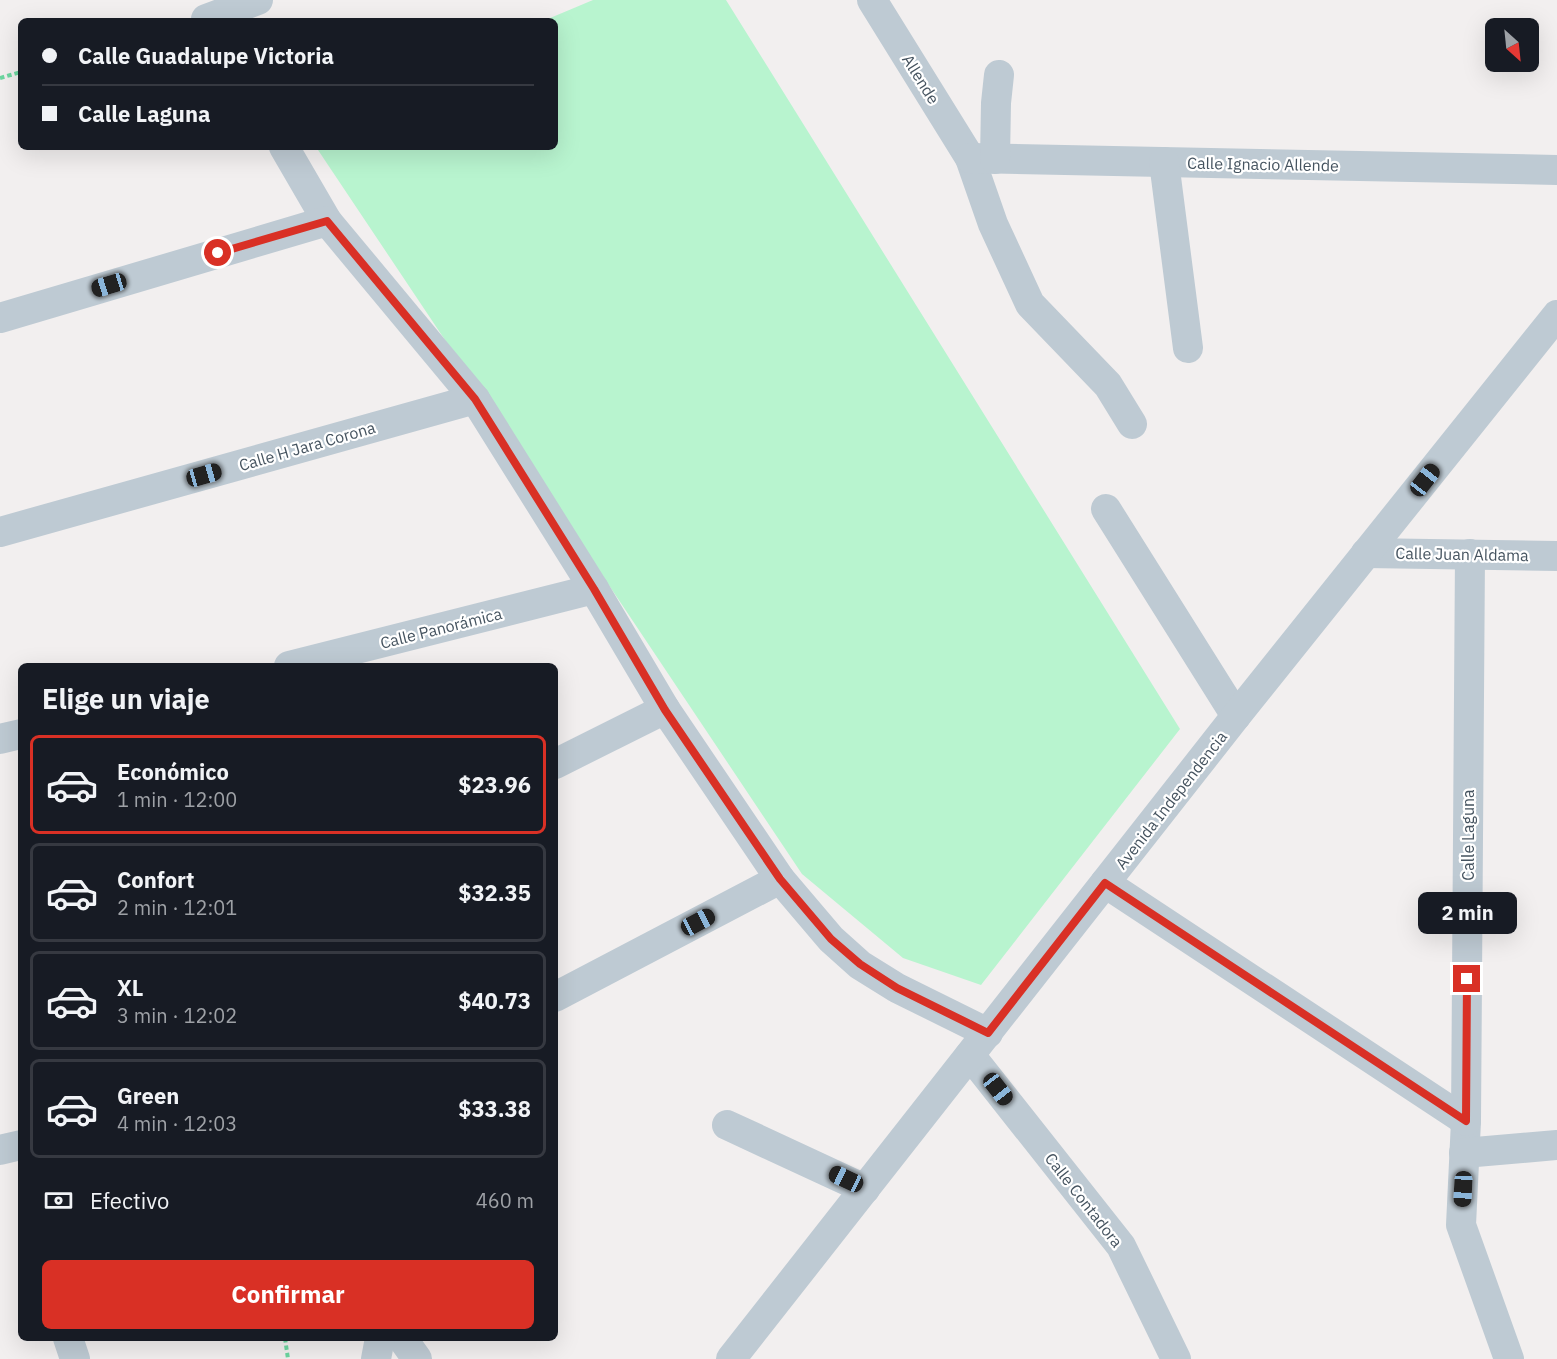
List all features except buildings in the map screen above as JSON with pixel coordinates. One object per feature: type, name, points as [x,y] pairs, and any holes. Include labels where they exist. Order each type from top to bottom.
[{"type":"street","points":[[204,13],[258,0]]},
{"type":"street","name":"Allende","points":[[872,0],[982,158]]},
{"type":"street","points":[[999,75],[996,103],[982,158],[993,224],[1030,304],[1108,386],[1132,424]]},
{"type":"street","points":[[286,150],[327,221],[475,399],[594,589],[665,710],[780,879],[831,939],[860,964],[979,1044]]},
{"type":"street","name":"Calle Ignacio Allende","points":[[982,158],[1557,170]]},
{"type":"street","points":[[1164,162],[1188,348]]},
{"type":"street","points":[[0,318],[327,221]]},
{"type":"street","name":"Avenida Independencia","points":[[731,1359],[1236,716],[1557,315]]},
{"type":"street","name":"Calle H Jara Corona","points":[[0,532],[475,399]]},
{"type":"street","points":[[1106,509],[1236,716]]},
{"type":"street","name":"Calle Juan Aldama","points":[[1366,553],[1557,556]]},
{"type":"street","name":"Calle Laguna","points":[[1470,554],[1466,1121],[1461,1225],[1509,1359]]},
{"type":"street","name":"Calle Panorámica","points":[[301,663],[594,589]]},
{"type":"street","points":[[558,763],[665,710]]},
{"type":"street","points":[[0,739],[18,735]]},
{"type":"street","points":[[558,995],[780,879]]},
{"type":"street","points":[[1105,883],[1466,1121]]},
{"type":"street","name":"Calle Contadora","points":[[979,1044],[1121,1246],[1176,1359]]},
{"type":"street","points":[[727,1125],[865,1189]]},
{"type":"street","points":[[1464,1153],[1557,1145]]},
{"type":"street","points":[[0,1150],[18,1146]]},
{"type":"street","points":[[69,1341],[75,1359]]},
{"type":"street","points":[[376,1359],[379,1341]]},
{"type":"street","points":[[404,1341],[417,1359]]},
{"type":"path","points":[[0,78],[18,73]]},
{"type":"path","points":[[285,1341],[288,1359]]},
{"type":"green space","points":[[593,0],[726,0],[1180,729],[981,985],[903,958],[802,874],[318,150],[558,150],[558,18],[550,18]]},
{"type":"route","points":[[218,253],[327,221],[475,399],[594,589],[665,710],[780,879],[831,939],[860,964],[897,988],[988,1033],[1105,883],[1466,1121],[1467,979]]}]
